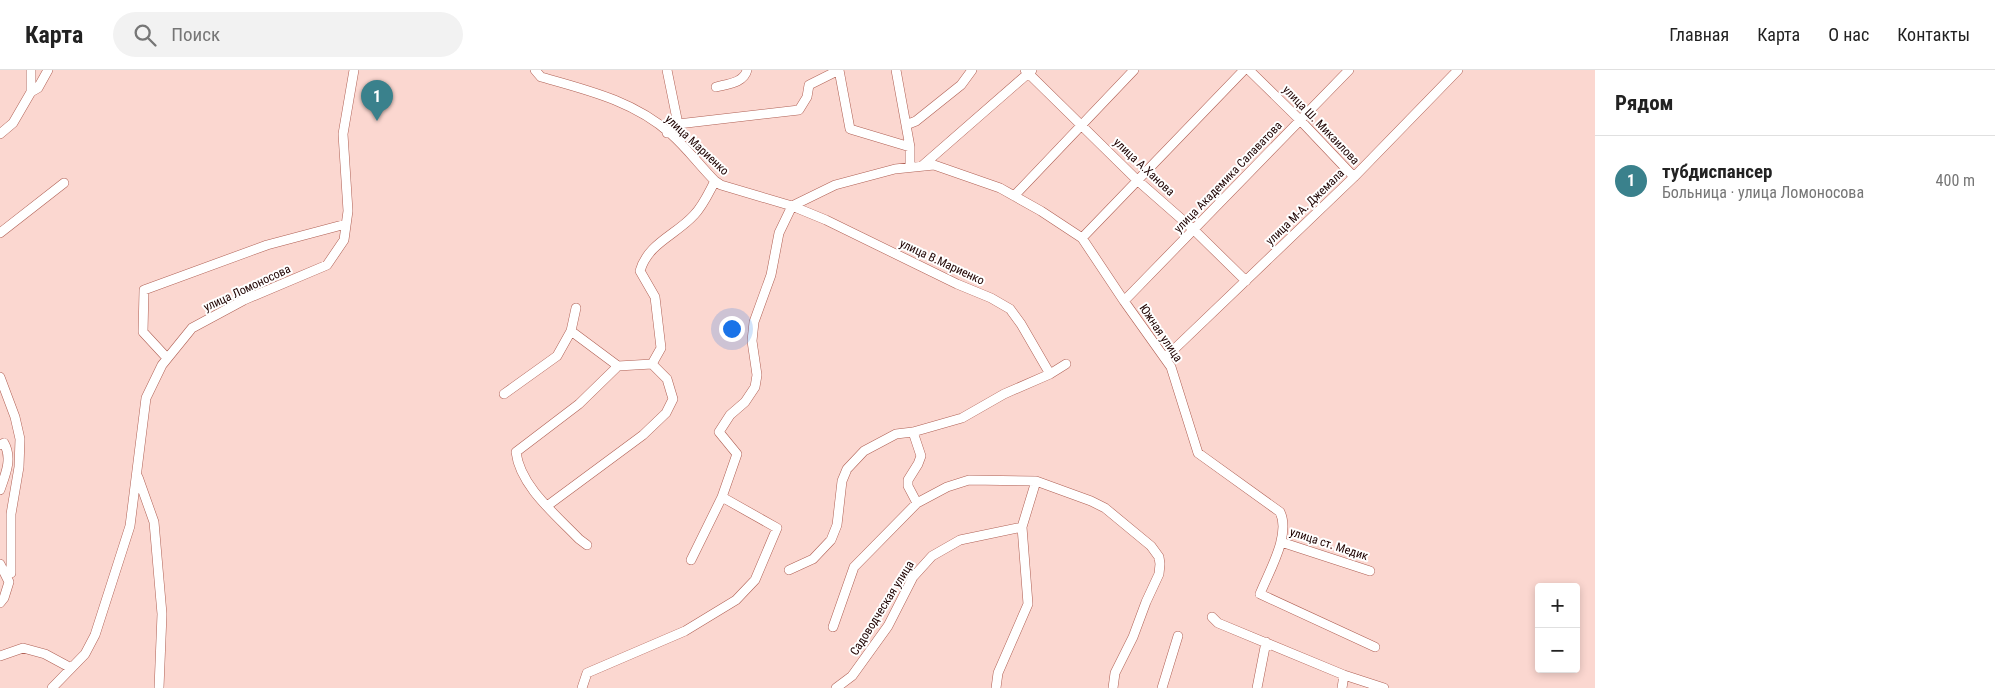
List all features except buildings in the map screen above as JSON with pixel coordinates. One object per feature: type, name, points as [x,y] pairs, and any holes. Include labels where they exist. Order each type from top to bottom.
[{"type":"street","points":[[0,134],[13,123],[30,92],[31,70]]},
{"type":"street","points":[[30,92],[38,88],[48,70]]},
{"type":"street","name":"улица Ломоносова","points":[[52,688],[85,654],[95,635],[130,526],[146,398],[162,365],[192,328],[244,300],[327,265],[344,240],[348,211],[343,134],[354,70]]},
{"type":"street","name":"улица Мариенко","points":[[535,70],[542,77],[599,93],[642,113],[667,132],[721,185],[792,206]]},
{"type":"street","points":[[667,70],[678,124]]},
{"type":"street","points":[[716,87],[739,81],[746,75],[748,70]]},
{"type":"street","points":[[667,132],[678,124],[799,110],[807,97],[809,86],[839,70],[850,129],[910,147]]},
{"type":"street","points":[[896,70],[910,147],[910,168]]},
{"type":"street","points":[[906,125],[916,121],[961,85],[972,70]]},
{"type":"street","points":[[1014,196],[1134,70]]},
{"type":"street","points":[[1082,238],[1244,70]]},
{"type":"street","name":"улица Ш. Микаилова","points":[[1249,70],[1354,177]]},
{"type":"street","name":"улица Академика Салаватова","points":[[1124,302],[1349,70]]},
{"type":"street","name":"улица М-А. Джемала","points":[[1165,358],[1354,177],[1458,70]]},
{"type":"street","points":[[921,166],[1029,71]]},
{"type":"street","name":"улица А.Ханова","points":[[1029,71],[1137,180],[1194,230],[1246,281]]},
{"type":"street","name":"Южная улица","points":[[792,206],[835,185],[895,169],[934,165],[1000,188],[1082,238],[1124,302],[1171,367],[1198,453],[1280,512],[1284,520],[1283,536],[1260,594],[1375,647]]},
{"type":"street","points":[[652,364],[661,348],[655,297],[640,271],[643,259],[650,251],[695,215],[715,181]]},
{"type":"street","points":[[0,233],[64,183]]},
{"type":"street","points":[[691,560],[722,497],[737,454],[719,432],[730,415],[744,402],[755,387],[757,375],[752,341],[754,322],[771,276],[779,233],[792,206]]},
{"type":"street","name":"улица В.Мариенко","points":[[792,206],[826,220],[957,284],[991,298],[1010,310],[1021,324],[1050,374]]},
{"type":"street","points":[[167,358],[143,332],[144,290],[267,245],[346,224]]},
{"type":"street","points":[[504,394],[557,356],[571,331],[576,308]]},
{"type":"street","points":[[547,506],[643,435],[666,413],[673,400],[667,379],[652,364],[618,366],[571,331]]},
{"type":"street","points":[[789,570],[812,559],[831,540],[837,525],[842,481],[853,460],[864,451],[896,434],[913,432],[962,418],[1004,394],[1050,374],[1066,364]]},
{"type":"street","points":[[587,544],[579,539],[534,493],[516,459],[516,452],[579,404],[618,366]]},
{"type":"street","points":[[0,377],[15,417],[20,439],[19,467],[11,514],[11,573],[4,574]]},
{"type":"street","points":[[913,432],[921,456],[908,480],[908,486],[917,503]]},
{"type":"street","points":[[0,445],[4,444],[8,451],[8,466],[0,490]]},
{"type":"street","points":[[137,474],[154,522],[162,614],[159,688]]},
{"type":"street","points":[[833,627],[854,567],[917,503],[947,487],[969,480],[1036,481],[1105,508],[1151,546],[1159,557],[1159,574],[1146,602],[1134,637],[1115,673],[1113,688]]},
{"type":"street","points":[[996,688],[998,673],[1028,604],[1022,527],[1036,481]]},
{"type":"street","points":[[582,688],[587,673],[685,631],[736,600],[755,580],[778,528],[722,497]]},
{"type":"street","name":"Садоводческая улица","points":[[836,688],[852,676],[888,626],[913,577],[932,556],[960,540],[1022,527]]},
{"type":"street","name":"улица ст. Медик","points":[[1281,542],[1370,570]]},
{"type":"street","points":[[0,564],[8,582],[8,587],[0,603]]},
{"type":"street","points":[[1212,616],[1218,624],[1344,675],[1384,688]]},
{"type":"street","points":[[1162,688],[1178,636]]},
{"type":"street","points":[[1257,688],[1266,642]]},
{"type":"street","points":[[0,656],[23,648],[45,654],[71,668]]},
{"type":"street","points":[[1342,688],[1344,675]]},
{"type":"place","name":"тубдиспансер","points":[[377,121]]}]
